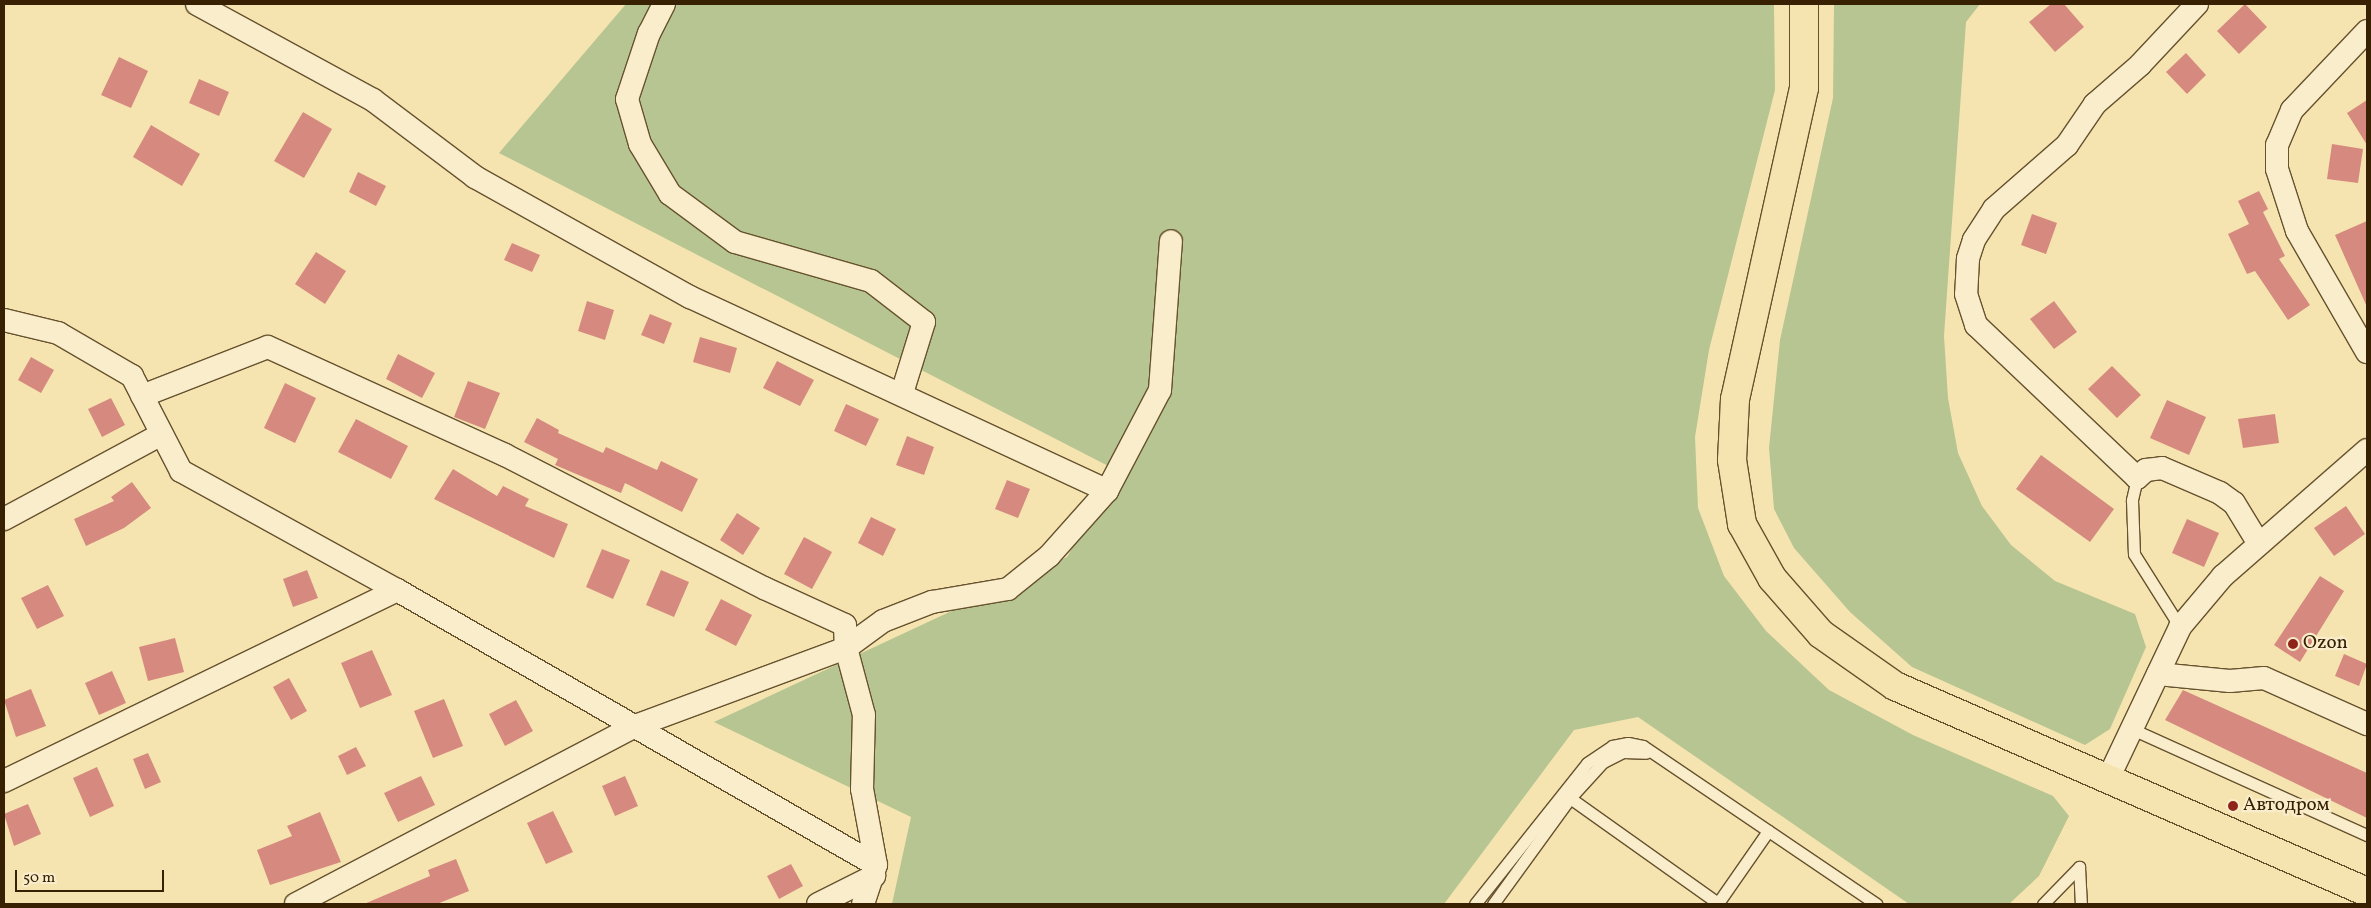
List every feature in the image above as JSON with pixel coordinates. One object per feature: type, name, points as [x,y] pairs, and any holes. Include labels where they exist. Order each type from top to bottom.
[{"type":"main road","points":[[1804,4],[1804,88],[1735,399],[1732,460],[1742,524],[1772,578],[1821,634],[1895,686],[2107,781],[2367,892]]},
{"type":"street","points":[[197,4],[373,100],[476,177],[690,297],[902,393],[1106,492]]},
{"type":"street","points":[[664,4],[649,34],[628,98],[640,144],[670,194],[734,242],[871,281],[924,322],[902,393]]},
{"type":"street","points":[[2197,4],[2140,65],[2095,104],[2067,145],[1994,209],[1978,232],[1968,259],[1966,294],[1976,325],[2137,478],[2146,470],[2162,468],[2224,495],[2234,503],[2259,544]]},
{"type":"street","points":[[2367,31],[2292,110],[2277,145],[2277,169],[2297,230],[2367,352]]},
{"type":"street","points":[[296,904],[635,726],[846,648],[883,621],[932,602],[1008,589],[1049,556],[1106,492],[1160,390],[1170,241]]},
{"type":"street","points":[[4,320],[58,333],[132,376],[181,471],[398,590],[635,726],[875,871]]},
{"type":"street","points":[[142,396],[268,347],[505,455],[764,588],[845,625],[846,648],[864,716],[862,789],[875,871],[863,904]]},
{"type":"street","points":[[4,519],[162,434]]},
{"type":"street","points":[[2107,781],[2180,627],[2223,576],[2367,450]]},
{"type":"street","points":[[4,781],[398,590]]},
{"type":"street","points":[[2158,674],[2230,681],[2264,678],[2367,724]]},
{"type":"street","points":[[818,904],[875,871]]},
{"type":"lane","points":[[2137,478],[2132,500],[2134,554],[2180,627]]},
{"type":"lane","points":[[2132,729],[2367,835]]},
{"type":"lane","points":[[1475,904],[1587,763],[1612,746],[1628,743],[1643,746],[1876,904]]},
{"type":"lane","points":[[1493,904],[1570,798],[1603,762],[1623,752],[1644,752],[1666,762]]},
{"type":"lane","points":[[1570,798],[1702,899],[1718,904],[1768,831]]},
{"type":"lane","points":[[2043,904],[2079,867],[2081,904]]},
{"type":"green space","points":[[626,4],[1774,4],[1775,90],[1709,350],[1695,437],[1698,508],[1724,576],[1766,631],[1829,690],[1913,735],[2053,796],[2069,816],[2039,876],[2009,904],[1909,904],[1638,717],[1574,730],[1444,904],[892,904],[911,817],[714,722],[1067,557],[1116,470],[499,153]]},
{"type":"green space","points":[[1834,4],[1980,4],[1966,22],[1944,336],[1948,398],[1958,453],[1982,506],[2011,545],[2055,581],[2135,614],[2146,647],[2110,729],[2085,745],[1912,667],[1850,612],[1794,548],[1774,509],[1769,448],[1780,340],[1833,98]]},
{"type":"building","points":[[2051,4],[2064,4],[2084,27],[2055,52],[2029,22]]},
{"type":"building","points":[[2245,4],[2267,27],[2239,54],[2217,31]]},
{"type":"building","points":[[2186,53],[2206,75],[2187,94],[2166,72]]},
{"type":"building","points":[[119,57],[148,71],[131,108],[101,95]]},
{"type":"building","points":[[199,79],[229,92],[219,116],[189,103]]},
{"type":"building","points":[[2367,100],[2367,145],[2347,113]]},
{"type":"building","points":[[303,112],[332,129],[304,178],[274,161]]},
{"type":"building","points":[[151,125],[200,154],[182,186],[133,157]]},
{"type":"building","points":[[2332,144],[2363,149],[2358,183],[2327,179]]},
{"type":"building","points":[[358,172],[386,186],[376,206],[349,192]]},
{"type":"building","points":[[2259,191],[2268,209],[2263,212],[2285,256],[2279,259],[2310,305],[2288,320],[2255,271],[2247,274],[2228,234],[2249,224],[2238,201]]},
{"type":"building","points":[[2032,214],[2057,223],[2046,254],[2021,245]]},
{"type":"building","points":[[2367,221],[2367,307],[2335,235]]},
{"type":"building","points":[[512,243],[540,255],[532,272],[504,260]]},
{"type":"building","points":[[316,252],[346,271],[325,304],[295,284]]},
{"type":"building","points":[[587,301],[614,310],[605,340],[578,331]]},
{"type":"building","points":[[2054,301],[2077,332],[2054,349],[2030,319]]},
{"type":"building","points":[[650,314],[672,323],[664,344],[641,335]]},
{"type":"building","points":[[700,337],[737,348],[730,373],[693,362]]},
{"type":"building","points":[[398,354],[435,373],[422,398],[386,379]]},
{"type":"building","points":[[31,357],[54,370],[41,393],[18,380]]},
{"type":"building","points":[[777,361],[814,380],[800,406],[763,388]]},
{"type":"building","points":[[2112,366],[2141,395],[2117,418],[2088,389]]},
{"type":"building","points":[[468,381],[500,393],[485,429],[454,417]]},
{"type":"building","points":[[285,383],[316,398],[295,443],[264,428]]},
{"type":"building","points":[[111,398],[125,425],[102,437],[88,409]]},
{"type":"building","points":[[2167,400],[2206,417],[2189,455],[2150,438]]},
{"type":"building","points":[[846,404],[879,419],[866,446],[834,431]]},
{"type":"building","points":[[2275,414],[2279,443],[2243,448],[2238,419]]},
{"type":"building","points":[[537,418],[559,430],[558,433],[603,453],[606,447],[657,470],[661,461],[698,479],[682,512],[625,483],[621,493],[555,465],[558,459],[524,442]]},
{"type":"building","points":[[356,419],[408,446],[391,479],[338,452]]},
{"type":"building","points":[[907,436],[934,447],[924,475],[896,465]]},
{"type":"building","points":[[2041,455],[2114,509],[2090,542],[2016,489]]},
{"type":"building","points":[[453,469],[497,496],[503,486],[529,499],[525,506],[568,524],[554,558],[434,499]]},
{"type":"building","points":[[1007,480],[1030,489],[1018,518],[995,509]]},
{"type":"building","points":[[132,482],[151,508],[124,528],[86,546],[74,519],[114,501],[111,497]]},
{"type":"building","points":[[2346,506],[2365,534],[2334,556],[2314,528]]},
{"type":"building","points":[[737,513],[760,528],[743,555],[720,540]]},
{"type":"building","points":[[871,517],[896,529],[883,556],[858,543]]},
{"type":"building","points":[[2187,519],[2219,533],[2204,567],[2172,553]]},
{"type":"building","points":[[804,537],[832,552],[812,589],[784,574]]},
{"type":"building","points":[[602,549],[630,560],[613,599],[586,587]]},
{"type":"building","points":[[307,570],[318,598],[293,607],[283,579]]},
{"type":"building","points":[[661,570],[689,582],[674,617],[646,605]]},
{"type":"building","points":[[2320,576],[2344,591],[2300,662],[2274,645]]},
{"type":"building","points":[[48,585],[64,616],[37,629],[21,598]]},
{"type":"building","points":[[721,599],[752,615],[736,646],[705,630]]},
{"type":"building","points":[[175,638],[184,672],[148,681],[139,647]]},
{"type":"building","points":[[372,650],[392,695],[360,708],[341,663]]},
{"type":"building","points":[[2344,654],[2367,664],[2359,686],[2335,676]]},
{"type":"building","points":[[112,671],[126,703],[99,715],[85,683]]},
{"type":"building","points":[[289,678],[307,711],[291,720],[273,687]]},
{"type":"building","points":[[31,689],[46,726],[16,737],[4,700]]},
{"type":"building","points":[[2183,690],[2367,773],[2367,818],[2165,720]]},
{"type":"building","points":[[444,699],[463,746],[433,758],[414,711]]},
{"type":"building","points":[[516,700],[533,731],[505,746],[489,714]]},
{"type":"building","points":[[356,747],[366,766],[347,775],[338,756]]},
{"type":"building","points":[[148,753],[161,782],[145,789],[133,759]]},
{"type":"building","points":[[97,767],[114,806],[90,817],[73,778]]},
{"type":"building","points":[[421,776],[435,805],[398,822],[384,793]]},
{"type":"building","points":[[625,776],[638,806],[615,816],[602,786]]},
{"type":"building","points":[[28,804],[41,834],[14,846],[4,814]]},
{"type":"building","points":[[553,811],[573,852],[546,864],[527,823]]},
{"type":"building","points":[[320,812],[341,862],[270,885],[257,850],[292,836],[287,826]]},
{"type":"building","points":[[456,859],[469,891],[437,904],[364,904],[430,876],[428,870]]},
{"type":"building","points":[[791,864],[803,886],[779,899],[767,876]]},
{"type":"place","name":"Ozon","points":[[2293,644]]},
{"type":"place","name":"Автодром","points":[[2233,806]]}]
